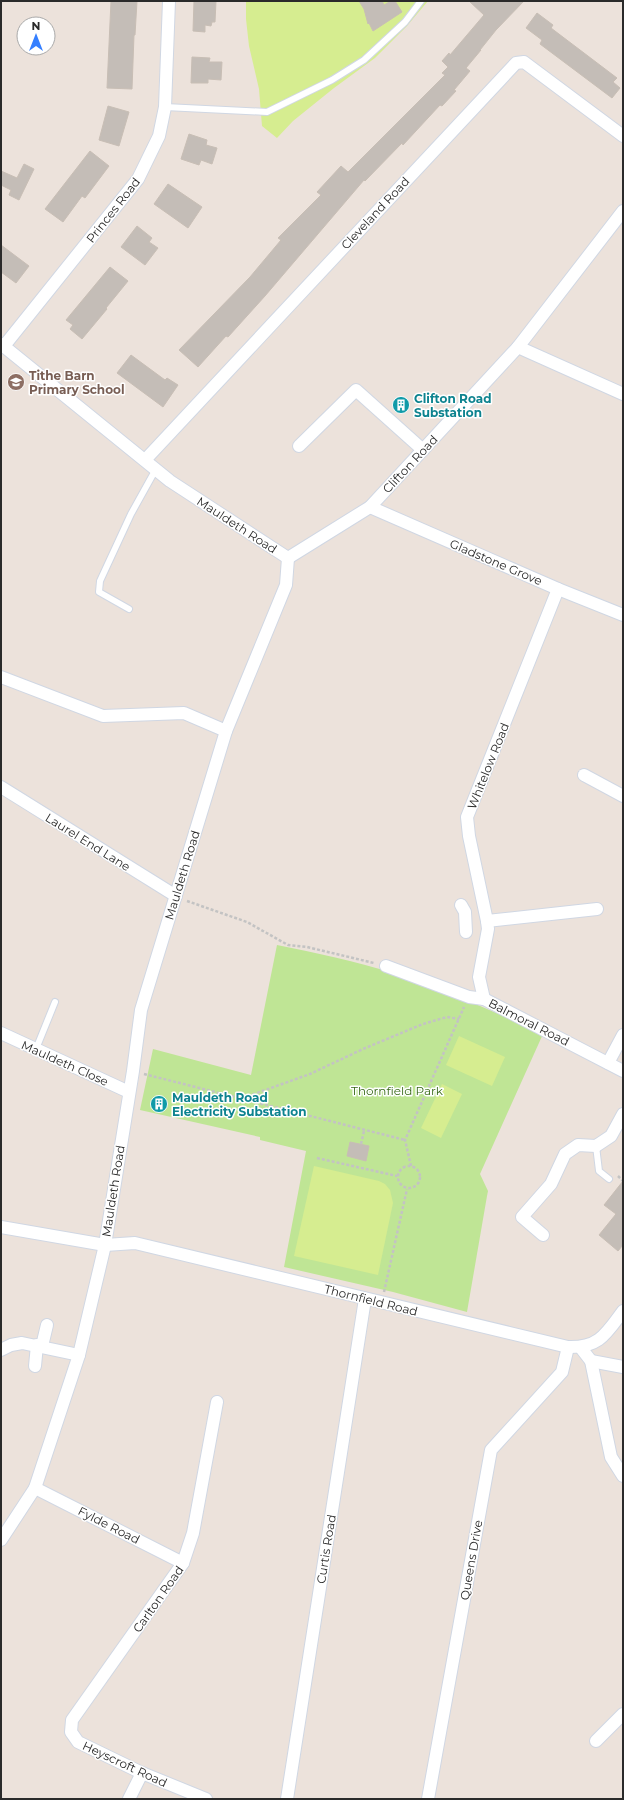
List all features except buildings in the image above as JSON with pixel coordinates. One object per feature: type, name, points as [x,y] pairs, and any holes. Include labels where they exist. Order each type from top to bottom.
[{"type":"street","name":"Princes Road","points":[[2,346],[138,179],[159,136],[165,107],[169,1]]},
{"type":"street","name":"Cleveland Road","points":[[144,460],[516,63],[524,62],[623,136]]},
{"type":"street","name":"Clifton Road","points":[[288,558],[370,507],[518,347],[623,211]]},
{"type":"street","name":"Mauldeth Road","points":[[1,1540],[35,1488],[79,1355],[105,1244],[129,1092],[134,1071],[141,1010],[226,731],[286,585],[288,558],[170,481],[2,346]]},
{"type":"street","points":[[518,347],[623,394]]},
{"type":"street","points":[[299,446],[356,390],[423,450]]},
{"type":"street","name":"Gladstone Grove","points":[[370,507],[558,589],[623,615]]},
{"type":"street","name":"Whitelow Road","points":[[484,999],[479,977],[488,929],[470,836],[468,817],[558,589]]},
{"type":"street","points":[[1,677],[103,716],[184,713],[226,731]]},
{"type":"street","points":[[584,775],[623,796]]},
{"type":"street","name":"Laurel End Lane","points":[[1,787],[176,896]]},
{"type":"street","points":[[466,932],[463,911],[487,918],[597,909]]},
{"type":"street","name":"Balmoral Road","points":[[386,966],[469,997],[484,999],[623,1071]]},
{"type":"street","name":"Mauldeth Close","points":[[1,1033],[129,1092]]},
{"type":"street","points":[[608,1063],[623,1036]]},
{"type":"street","points":[[543,1235],[522,1216],[551,1184],[565,1154],[578,1145],[596,1146],[611,1136],[623,1114]]},
{"type":"street","name":"Thornfield Road","points":[[1,1227],[105,1244],[135,1243],[568,1347],[581,1348],[602,1339],[623,1311]]},
{"type":"street","name":"Curtis Road","points":[[287,1799],[365,1299]]},
{"type":"street","points":[[35,1366],[47,1325]]},
{"type":"street","points":[[1,1350],[11,1345],[22,1343],[40,1345],[79,1355]]},
{"type":"street","name":"Queens Drive","points":[[428,1799],[490,1450],[562,1372],[568,1347]]},
{"type":"street","points":[[581,1348],[591,1361],[611,1457],[623,1476]]},
{"type":"street","points":[[591,1361],[623,1367]]},
{"type":"street","name":"Carlton Road","points":[[71,1732],[72,1720],[184,1563],[194,1533],[217,1402]]},
{"type":"street","name":"Fylde Road","points":[[35,1488],[184,1563]]},
{"type":"street","points":[[596,1741],[623,1714]]},
{"type":"street","name":"Heyscroft Road","points":[[71,1732],[78,1742],[142,1773],[206,1799]]},
{"type":"street","points":[[129,1799],[142,1773]]},
{"type":"lane","points":[[165,107],[267,112],[332,80],[364,60],[404,22],[421,1]]},
{"type":"lane","points":[[129,609],[99,592],[100,581],[131,514],[156,469]]},
{"type":"lane","points":[[36,1050],[55,1002]]},
{"type":"lane","points":[[596,1146],[599,1171],[609,1179]]},
{"type":"path","points":[[176,896],[247,922],[288,945],[314,949],[386,966]]},
{"type":"path","points":[[411,1166],[401,1169],[397,1176],[398,1183],[407,1189],[415,1187],[419,1181],[419,1173],[411,1166],[405,1140],[469,997]]},
{"type":"path","points":[[242,1098],[310,1074],[363,1049],[423,1024],[447,1017],[459,1020]]},
{"type":"path","points":[[134,1071],[405,1140]]},
{"type":"path","points":[[361,1144],[364,1130]]},
{"type":"path","points":[[317,1158],[397,1176]]},
{"type":"path","points":[[381,1303],[407,1189]]},
{"type":"green space","points":[[246,1],[428,1],[407,26],[375,58],[293,121],[277,138],[262,126],[259,89],[249,46]]},
{"type":"green space","name":"Thornfield Park","points":[[277,945],[350,961],[393,973],[469,1001],[543,1034],[480,1174],[488,1191],[467,1312],[393,1292],[284,1267],[306,1151],[260,1140],[260,1137],[140,1110],[153,1049],[251,1075]]},
{"type":"green space","points":[[459,1036],[505,1057],[492,1086],[446,1065]]},
{"type":"green space","points":[[442,1084],[462,1094],[441,1138],[421,1128]]},
{"type":"green space","points":[[314,1166],[379,1181],[385,1184],[390,1190],[393,1203],[378,1275],[294,1256]]},
{"type":"place","name":"Tithe Barn Primary School","points":[[16,382]]},
{"type":"place","name":"Clifton Road Substation","points":[[401,405]]},
{"type":"place","name":"Mauldeth Road Electricity Substation","points":[[159,1104]]}]
